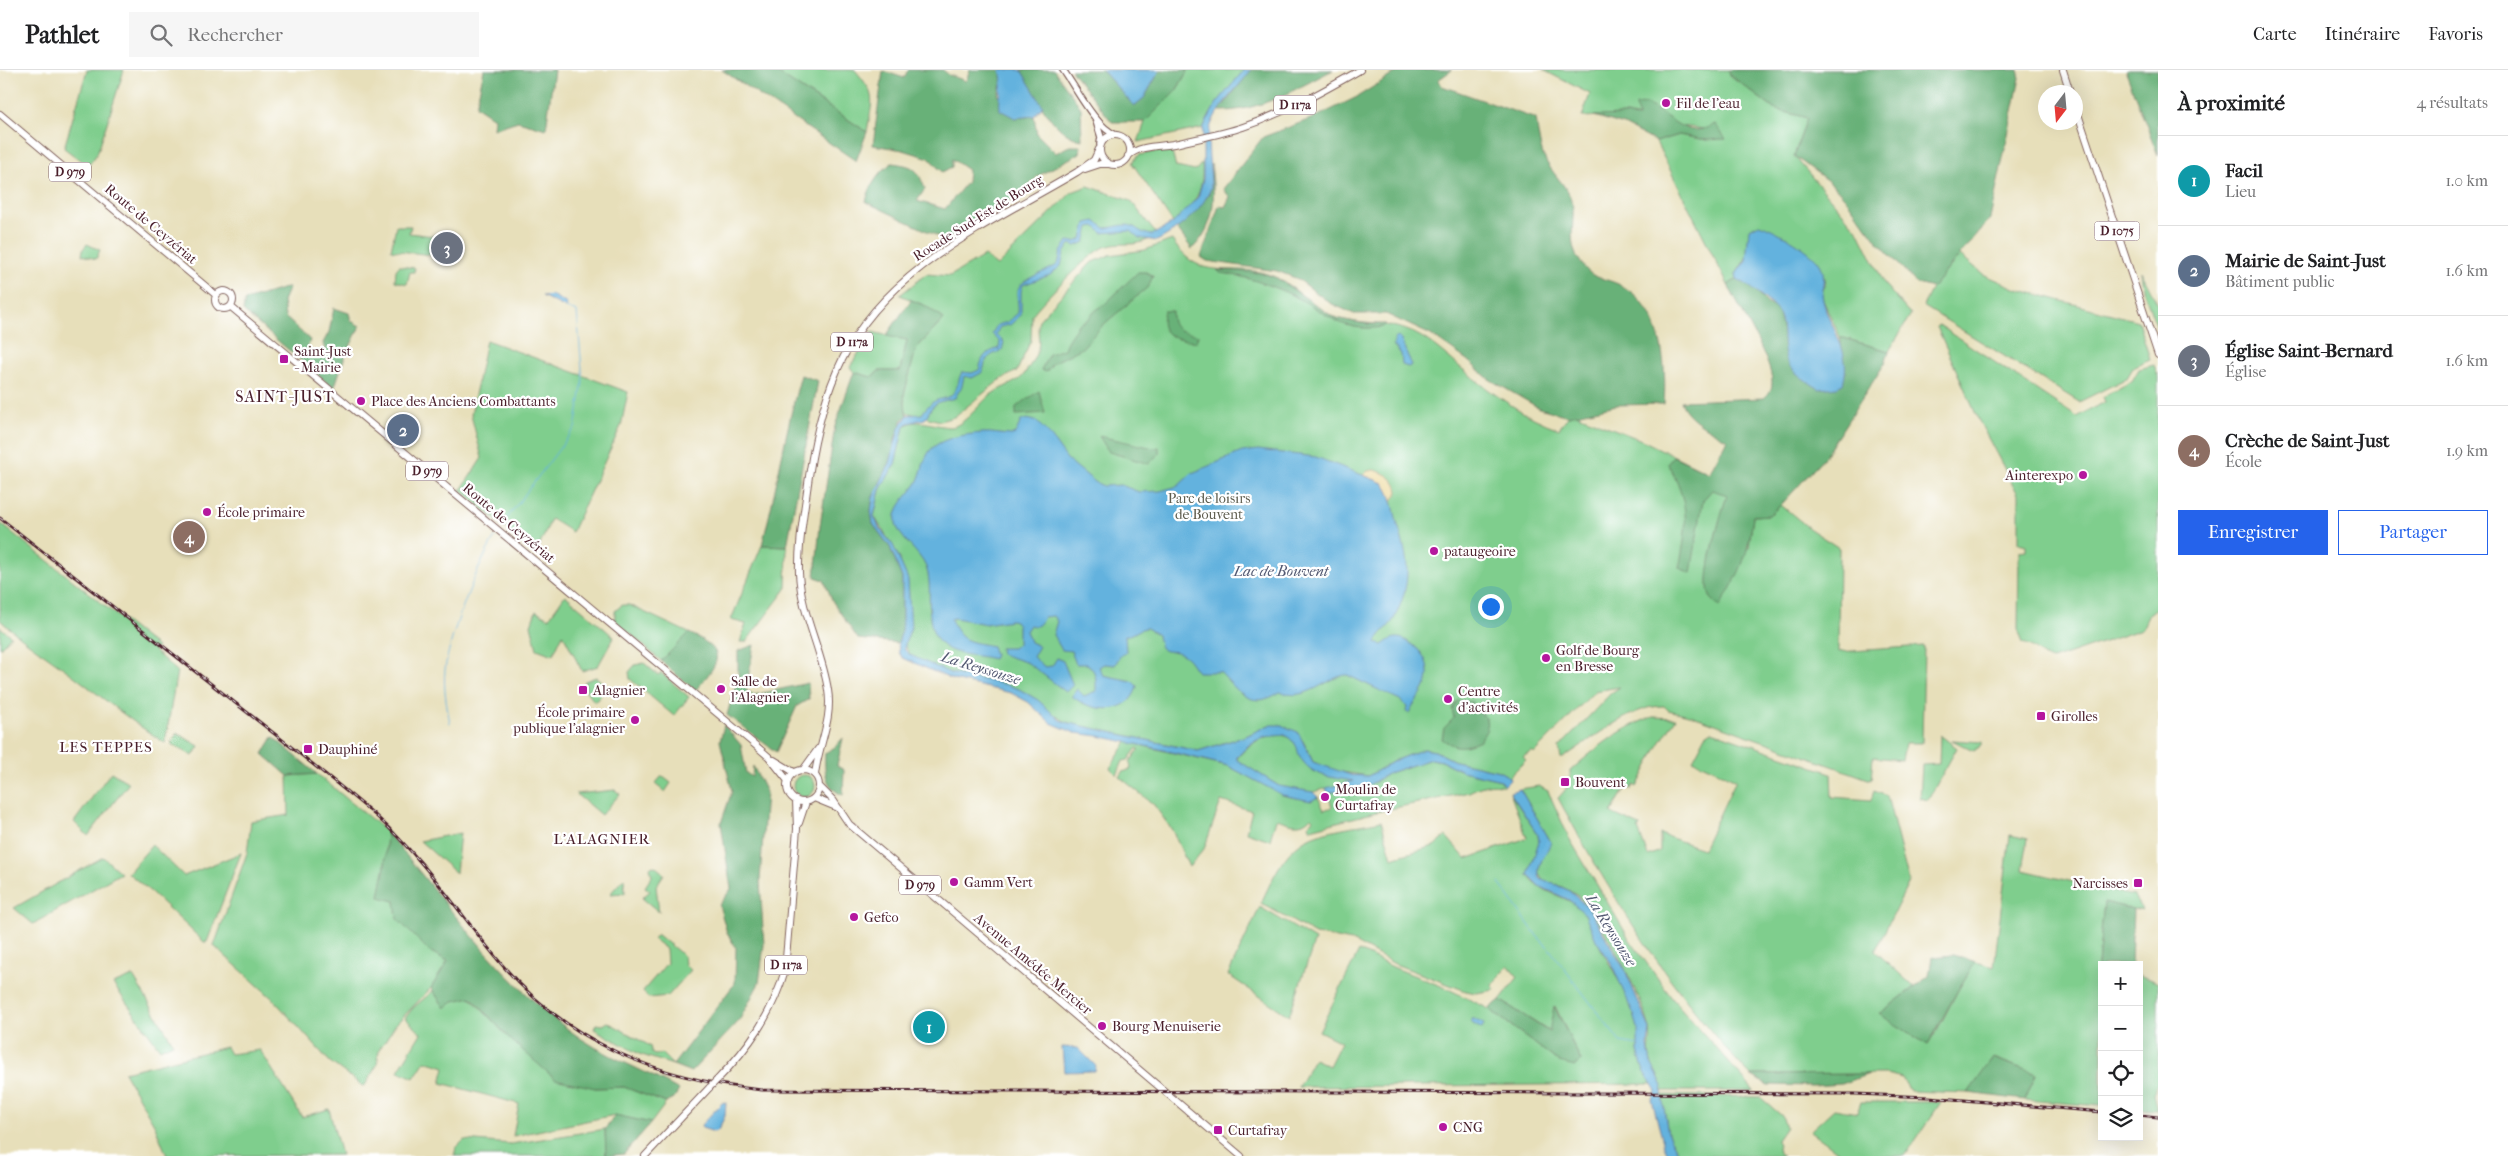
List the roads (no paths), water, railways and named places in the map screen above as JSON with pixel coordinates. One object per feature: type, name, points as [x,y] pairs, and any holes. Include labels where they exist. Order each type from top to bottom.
[{"type":"main road","name":"D 117a","points":[[1128,156],[1138,150],[1149,147],[1226,132],[1288,108],[1360,70]]},
{"type":"main road","points":[[2063,70],[2068,85]]},
{"type":"main road","name":"Route de Ceyzériat","points":[[0,114],[216,295]]},
{"type":"main road","name":"D 1075","points":[[2083,129],[2158,355]]},
{"type":"main road","points":[[1116,135],[1126,141],[1130,148],[1128,156],[1118,165],[1109,164],[1102,158],[1100,147],[1106,137],[1116,135]]},
{"type":"main road","name":"D 117a","points":[[1126,141],[1149,147]]},
{"type":"main road","name":"Rocade Sud-Est de Bourg","points":[[822,741],[829,714],[828,690],[808,618],[799,574],[799,552],[818,426],[842,359],[875,310],[911,275],[942,252],[1077,172],[1094,160],[1100,147]]},
{"type":"main road","name":"Rocade Sud-Est de Bourg","points":[[1077,172],[1100,164],[1109,164]]},
{"type":"main road","points":[[222,291],[230,293],[233,300],[230,307],[222,310],[217,307],[215,302],[216,295],[222,291]]},
{"type":"main road","name":"Route de Ceyzériat","points":[[230,307],[769,757]]},
{"type":"main road","name":"D 117a","points":[[803,770],[822,741]]},
{"type":"main road","name":"D 117a","points":[[815,775],[822,741]]},
{"type":"main road","name":"D 979","points":[[769,757],[794,772]]},
{"type":"main road","name":"D 979","points":[[769,757],[788,781]]},
{"type":"main road","points":[[803,770],[815,775],[820,787],[814,798],[806,802],[796,800],[789,794],[788,781],[794,772],[803,770]]},
{"type":"main road","name":"Avenue Amédée Mercier","points":[[820,787],[844,820],[1241,1156]]},
{"type":"main road","name":"Avenue Amédée Mercier","points":[[814,798],[836,808]]},
{"type":"main road","name":"D 117a","points":[[645,1156],[717,1080],[759,1031],[779,991],[788,951],[797,829],[796,800]]},
{"type":"main road","name":"D 117a","points":[[797,829],[806,802]]},
{"type":"street","points":[[1063,70],[1106,130],[1116,135]]},
{"type":"street","points":[[1093,114],[1101,137],[1100,147]]},
{"type":"water","points":[[1000,70],[1021,70],[1043,106],[1034,116],[1015,118],[1000,110]]},
{"type":"water","points":[[1102,70],[1160,70],[1144,98],[1134,106]]},
{"type":"water","points":[[1244,70],[1251,70],[1220,108],[1211,125],[1208,147],[1211,188],[1195,212],[1181,225],[1157,241],[1139,238],[1131,231],[1102,233],[1095,226],[1089,227],[1085,242],[1076,246],[1070,244],[1064,253],[1061,266],[1050,275],[1023,285],[1021,291],[1021,315],[1010,325],[1000,327],[996,334],[1004,342],[1002,350],[988,358],[983,372],[972,378],[964,376],[962,386],[955,398],[939,402],[932,407],[925,419],[908,423],[904,427],[895,464],[880,490],[874,516],[880,529],[893,545],[908,579],[911,627],[905,644],[905,650],[910,655],[950,673],[1019,689],[1038,700],[1060,720],[1069,723],[1198,751],[1246,736],[1269,725],[1281,725],[1298,732],[1313,762],[1351,775],[1368,776],[1396,760],[1424,749],[1435,751],[1455,761],[1499,771],[1509,777],[1510,780],[1504,786],[1501,780],[1462,771],[1442,761],[1431,759],[1389,773],[1369,785],[1328,793],[1326,788],[1353,781],[1332,778],[1312,770],[1302,760],[1294,742],[1285,735],[1263,737],[1250,744],[1237,757],[1237,760],[1279,786],[1313,792],[1318,797],[1311,801],[1282,795],[1228,766],[1159,749],[1075,733],[1051,723],[1028,702],[1011,693],[953,680],[903,658],[899,653],[898,643],[902,631],[902,578],[890,547],[873,524],[871,511],[873,497],[890,463],[899,428],[908,415],[922,414],[931,403],[950,396],[956,388],[962,372],[972,373],[979,370],[985,356],[999,348],[1000,342],[992,334],[997,325],[1008,322],[1018,313],[1017,293],[1022,283],[1058,264],[1061,252],[1068,241],[1075,242],[1082,239],[1086,223],[1095,221],[1105,228],[1124,225],[1131,226],[1152,235],[1173,223],[1198,197],[1203,179],[1203,128],[1216,104]]},
{"type":"water","points":[[1759,224],[1790,239],[1812,255],[1821,265],[1823,270],[1823,300],[1843,351],[1845,361],[1843,384],[1837,387],[1820,389],[1797,374],[1785,357],[1780,316],[1761,296],[1737,279],[1736,274],[1746,260],[1749,229]]},
{"type":"water","points":[[552,295],[567,304],[566,308],[542,296]]},
{"type":"water","points":[[1396,337],[1400,338],[1412,365],[1408,367],[1402,365],[1401,354],[1393,345]]},
{"type":"water","name":"Lac de Bouvent","points":[[1027,419],[1036,421],[1049,434],[1067,459],[1095,482],[1103,486],[1121,485],[1139,492],[1160,491],[1178,486],[1192,473],[1242,452],[1258,450],[1316,457],[1383,483],[1389,492],[1392,502],[1404,548],[1407,570],[1404,593],[1400,605],[1394,619],[1376,643],[1382,645],[1389,640],[1402,639],[1417,648],[1426,661],[1428,667],[1427,682],[1409,713],[1406,712],[1407,707],[1400,700],[1347,675],[1340,676],[1308,692],[1299,694],[1280,692],[1261,700],[1246,697],[1220,672],[1198,672],[1185,656],[1161,648],[1158,635],[1147,628],[1131,635],[1125,635],[1126,652],[1120,656],[1115,665],[1104,664],[1099,667],[1103,675],[1132,681],[1137,686],[1133,696],[1126,703],[1109,709],[1089,706],[1072,696],[1077,689],[1084,696],[1096,691],[1095,676],[1093,670],[1087,664],[1076,664],[1071,651],[1062,650],[1053,635],[1057,621],[1053,616],[1044,617],[1039,625],[1030,625],[1026,631],[1030,642],[1039,646],[1033,657],[1045,667],[1052,666],[1057,658],[1063,661],[1073,685],[1066,692],[1028,663],[1001,654],[1000,648],[1013,648],[1018,644],[1018,625],[1015,621],[986,624],[955,618],[951,619],[954,627],[962,637],[972,642],[992,646],[995,655],[993,659],[959,653],[946,648],[935,636],[932,628],[929,582],[926,567],[919,555],[900,533],[897,527],[896,515],[904,500],[917,483],[927,456],[933,447],[946,440],[969,434],[1012,435],[1015,434],[1021,421]]},
{"type":"water","points":[[1520,789],[1551,842],[1540,864],[1540,878],[1568,890],[1588,907],[1625,970],[1650,1029],[1648,1046],[1651,1063],[1663,1086],[1662,1095],[1668,1134],[1680,1156],[1669,1156],[1664,1146],[1652,1100],[1656,1091],[1643,1069],[1638,1051],[1638,1028],[1634,1015],[1611,963],[1596,940],[1585,914],[1569,900],[1539,886],[1528,875],[1539,841],[1538,835],[1510,792]]},
{"type":"water","points":[[1472,1018],[1484,1024],[1482,1029],[1470,1022]]},
{"type":"water","points":[[1062,1047],[1078,1048],[1096,1066],[1095,1071],[1064,1072]]},
{"type":"water","points":[[723,1102],[726,1103],[725,1116],[718,1130],[714,1132],[702,1128],[701,1125]]},
{"type":"waterway","points":[[504,522],[575,428],[583,381],[577,312],[566,308]]},
{"type":"waterway","points":[[450,723],[446,697],[445,670],[452,639],[480,565],[495,537]]},
{"type":"waterway","points":[[1499,883],[1537,936],[1548,947],[1620,1042],[1638,1045]]},
{"type":"railway","points":[[0,518],[375,815],[424,866],[498,960],[525,989],[554,1014],[584,1035],[616,1052],[686,1077],[723,1085],[762,1090],[1855,1094],[1929,1097],[2098,1112]]},
{"type":"railway","points":[[2143,1115],[2158,1117]]},
{"type":"place","name":"Fil de l’eau","points":[[1666,103]]},
{"type":"place","name":"Église Saint-Bernard","points":[[447,248]]},
{"type":"place","name":"Saint-Just - Mairie","points":[[284,359]]},
{"type":"place","name":"Place des Anciens Combattants","points":[[361,401]]},
{"type":"place","name":"Mairie de Saint-Just","points":[[403,430]]},
{"type":"place","name":"Ainterexpo","points":[[2083,475]]},
{"type":"place","name":"École primaire","points":[[207,512]]},
{"type":"place","name":"Crèche de Saint-Just","points":[[189,537]]},
{"type":"place","name":"pataugeoire","points":[[1434,551]]},
{"type":"place","name":"Golf de Bourg en Bresse","points":[[1546,658]]},
{"type":"place","name":"Salle de l'Alagnier","points":[[721,689]]},
{"type":"place","name":"Alagnier","points":[[583,690]]},
{"type":"place","name":"Centre d'activités","points":[[1448,699]]},
{"type":"place","name":"Girolles","points":[[2041,716]]},
{"type":"place","name":"École primaire publique l'alagnier","points":[[635,720]]},
{"type":"place","name":"Dauphiné","points":[[308,749]]},
{"type":"place","name":"Bouvent","points":[[1565,782]]},
{"type":"place","name":"Moulin de Curtafray","points":[[1325,797]]},
{"type":"place","name":"Gamm Vert","points":[[954,882]]},
{"type":"place","name":"Narcisses","points":[[2138,883]]},
{"type":"place","name":"Gefco","points":[[854,917]]},
{"type":"place","name":"Bourg Menuiserie","points":[[1102,1026]]},
{"type":"place","name":"Facil","points":[[929,1027]]},
{"type":"place","name":"CNG","points":[[1443,1127]]},
{"type":"place","name":"Curtafray","points":[[1218,1130]]},
{"type":"district","name":"SAINT-JUST","points":[[285,396]]},
{"type":"district","name":"LES TEPPES","points":[[106,747]]},
{"type":"district","name":"L'ALAGNIER","points":[[602,839]]},
{"type":"park label","name":"Parc de loisirs de Bouvent","points":[[1209,506]]},
{"type":"water label","name":"La Reyssouze","points":[[981,668]]},
{"type":"water label","name":"La Reyssouze","points":[[1611,930]]}]
